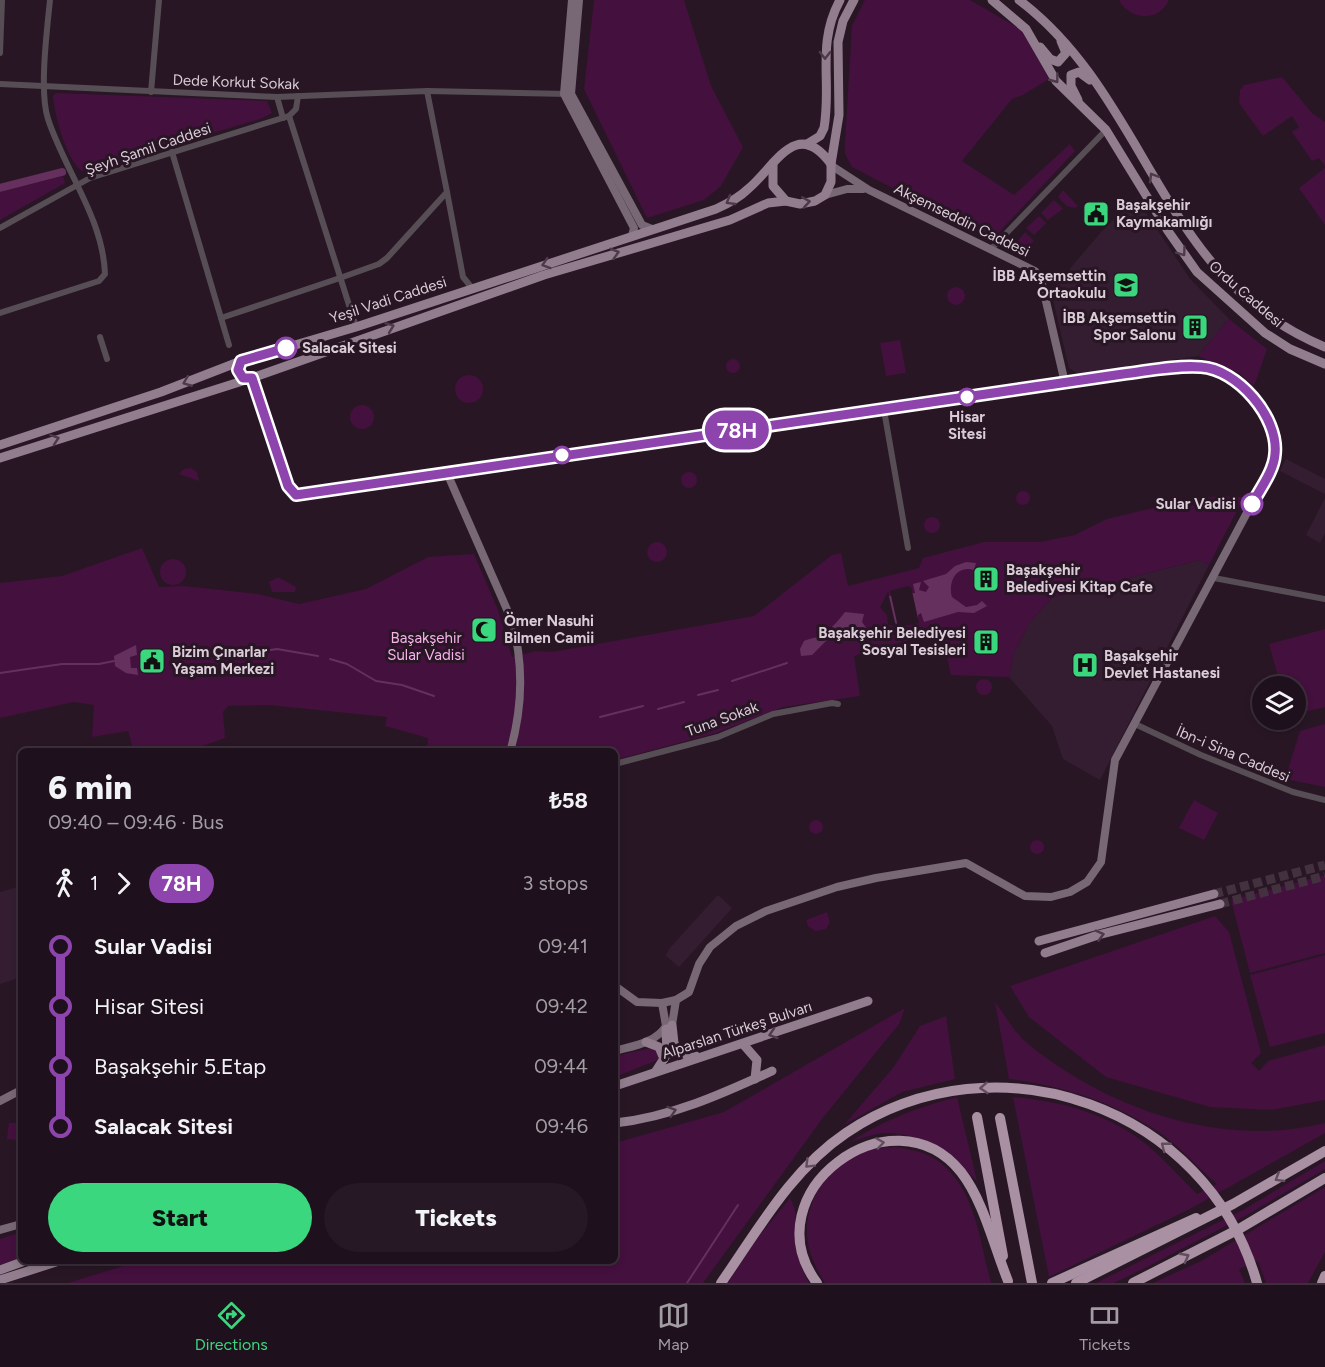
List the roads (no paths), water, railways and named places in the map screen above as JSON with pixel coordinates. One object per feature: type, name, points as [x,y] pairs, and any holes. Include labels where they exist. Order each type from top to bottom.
[{"type":"highway","points":[[721,1283],[798,1175],[826,1148],[881,1113],[942,1093],[981,1088],[1017,1088],[1048,1091],[1093,1104],[1154,1137],[1174,1153],[1207,1187],[1232,1224],[1248,1257],[1257,1283]]},
{"type":"highway","points":[[977,1118],[1008,1282]]},
{"type":"highway","points":[[1000,1118],[1031,1277]]},
{"type":"highway","points":[[818,1283],[805,1257],[801,1231],[804,1207],[816,1182],[834,1162],[855,1150],[899,1141],[933,1151],[947,1158],[960,1171],[979,1199],[1008,1282]]},
{"type":"highway","points":[[1076,1283],[1233,1204],[1325,1150]]},
{"type":"highway","points":[[1133,1283],[1239,1229],[1325,1178]]},
{"type":"highway","points":[[1052,1283],[1181,1223],[1233,1204]]},
{"type":"highway","points":[[1322,1283],[1325,1276]]},
{"type":"main road","points":[[831,165],[820,152],[807,144],[820,136],[824,128],[825,40],[829,22],[840,0]]},
{"type":"main road","points":[[825,195],[831,182],[831,165],[838,124],[838,42],[843,21],[854,0]]},
{"type":"main road","name":"Ordu Caddesi","points":[[992,0],[1026,29],[1056,81],[1106,130],[1168,231],[1197,272],[1264,333],[1290,349],[1325,364]]},
{"type":"main road","name":"Ordu Caddesi","points":[[1019,0],[1053,29],[1082,60],[1173,211],[1204,255],[1252,305],[1285,328],[1325,347]]},
{"type":"main road","points":[[1026,29],[1050,59],[1058,62],[1065,57],[1066,53],[1053,29]]},
{"type":"main road","points":[[1080,103],[1070,80],[1071,75],[1079,72],[1085,75],[1105,98]]},
{"type":"main road","name":"Yeşil Vadi Caddesi","points":[[0,445],[161,392],[244,360],[356,327],[725,205],[747,190],[787,149],[807,144]]},
{"type":"main road","points":[[773,163],[773,186],[786,201]]},
{"type":"main road","name":"Yeşil Vadi Caddesi","points":[[0,458],[252,378],[533,278],[730,220],[768,202],[786,201],[807,204],[825,195]]},
{"type":"main road","points":[[244,360],[258,365],[252,378],[239,373],[244,360]]},
{"type":"main road","points":[[1040,941],[1214,894]]},
{"type":"main road","points":[[1045,953],[1090,938],[1220,904]]},
{"type":"main road","name":"Alparslan Türkeş Bulvarı","points":[[618,1085],[868,1001]]},
{"type":"main road","points":[[669,1026],[680,1053],[704,1057]]},
{"type":"main road","points":[[654,1073],[664,1062],[668,1050],[669,1026]]},
{"type":"main road","points":[[646,1042],[659,1047],[664,1062]]},
{"type":"main road","points":[[742,1044],[757,1060],[755,1079]]},
{"type":"main road","points":[[618,1122],[661,1114],[717,1096],[772,1071]]},
{"type":"main road","points":[[0,1270],[18,1263]]},
{"type":"main road","points":[[0,1280],[50,1264]]},
{"type":"street","points":[[0,53],[2,0]]},
{"type":"street","points":[[0,313],[99,281],[105,274],[98,240],[79,186],[48,118],[45,86],[50,0]]},
{"type":"street","points":[[151,92],[159,0]]},
{"type":"street","points":[[572,0],[568,94],[634,228],[632,236]]},
{"type":"street","points":[[579,0],[568,94],[642,225],[652,230]]},
{"type":"street","name":"Dede Korkut Sokak","points":[[0,84],[277,97],[427,91],[568,94]]},
{"type":"street","points":[[427,91],[463,277],[461,285],[454,294]]},
{"type":"street","points":[[286,117],[296,109],[298,96]]},
{"type":"street","points":[[277,97],[286,117],[356,327]]},
{"type":"street","name":"Şeyh Şamil Caddesi","points":[[0,228],[90,178],[286,117]]},
{"type":"street","points":[[991,249],[1106,130]]},
{"type":"street","points":[[172,152],[229,345]]},
{"type":"street","name":"Akşemseddin Caddesi","points":[[831,165],[869,190],[1028,266],[1040,277],[1065,383]]},
{"type":"street","name":"Akşemseddin Caddesi","points":[[825,195],[847,189],[869,190]]},
{"type":"street","points":[[220,318],[379,264],[447,192]]},
{"type":"street","points":[[463,277],[472,288]]},
{"type":"street","points":[[100,337],[107,359]]},
{"type":"street","points":[[618,988],[637,1002],[662,1004],[676,1000],[689,992],[699,964],[711,946],[736,926],[765,911],[837,886],[966,863],[1025,896],[1051,897],[1079,888],[1095,873],[1101,862],[1112,772],[1275,456],[1271,432],[1256,401],[1231,376],[1201,367],[1065,383],[874,411]]},
{"type":"street","points":[[252,378],[288,486],[293,493],[302,495],[825,418]]},
{"type":"street","points":[[884,410],[908,548]]},
{"type":"street","points":[[447,473],[512,621],[521,671],[521,701],[511,748]]},
{"type":"street","points":[[1214,578],[1325,599]]},
{"type":"street","name":"Tuna Sokak","points":[[618,763],[718,736],[773,714],[832,703],[838,704]]},
{"type":"street","name":"İbn-i Sina Caddesi","points":[[1135,724],[1201,755],[1293,792],[1325,800]]},
{"type":"street","points":[[618,1050],[658,1036],[669,1026],[676,1000]]},
{"type":"street","points":[[662,1004],[669,1026]]},
{"type":"street","points":[[0,1101],[18,1092]]},
{"type":"street","points":[[0,1230],[18,1225]]},
{"type":"waterway","points":[[0,188],[62,172]]},
{"type":"waterway","points":[[220,658],[277,649],[318,656]]},
{"type":"waterway","points":[[330,659],[347,664],[376,681],[402,685],[434,696]]},
{"type":"waterway","points":[[0,673],[62,664],[99,664],[114,661]]},
{"type":"waterway","points":[[732,681],[787,663]]},
{"type":"waterway","points":[[698,695],[718,690]]},
{"type":"waterway","points":[[658,709],[684,702]]},
{"type":"waterway","points":[[600,717],[643,706]]},
{"type":"waterway","points":[[687,1283],[738,1205]]},
{"type":"tunnel","points":[[825,418],[874,411]]},
{"type":"tunnel","points":[[1214,894],[1325,865]]},
{"type":"tunnel","points":[[1220,904],[1325,876]]},
{"type":"place","name":"Başakşehir Kaymakamlığı","points":[[1096,214]]},
{"type":"place","name":"İBB Akşemsettin Ortaokulu","points":[[1126,285]]},
{"type":"place","name":"İBB Akşemsettin Spor Salonu","points":[[1195,327]]},
{"type":"place","name":"Salacak Sitesi","points":[[286,348]]},
{"type":"place","name":"Hisar Sitesi","points":[[967,397]]},
{"type":"place","name":"Sular Vadisi","points":[[1252,504]]},
{"type":"place","name":"Başakşehir Belediyesi Kitap Cafe","points":[[986,579]]},
{"type":"place","name":"Ömer Nasuhi Bilmen Camii","points":[[484,630]]},
{"type":"place","name":"Başakşehir Belediyesi Sosyal Tesisleri","points":[[986,642]]},
{"type":"place","name":"Bizim Çınarlar Yaşam Merkezi","points":[[152,661]]},
{"type":"place","name":"Başakşehir Devlet Hastanesi","points":[[1085,665]]},
{"type":"park label","name":"Başakşehir Sular Vadisi","points":[[426,646]]}]
